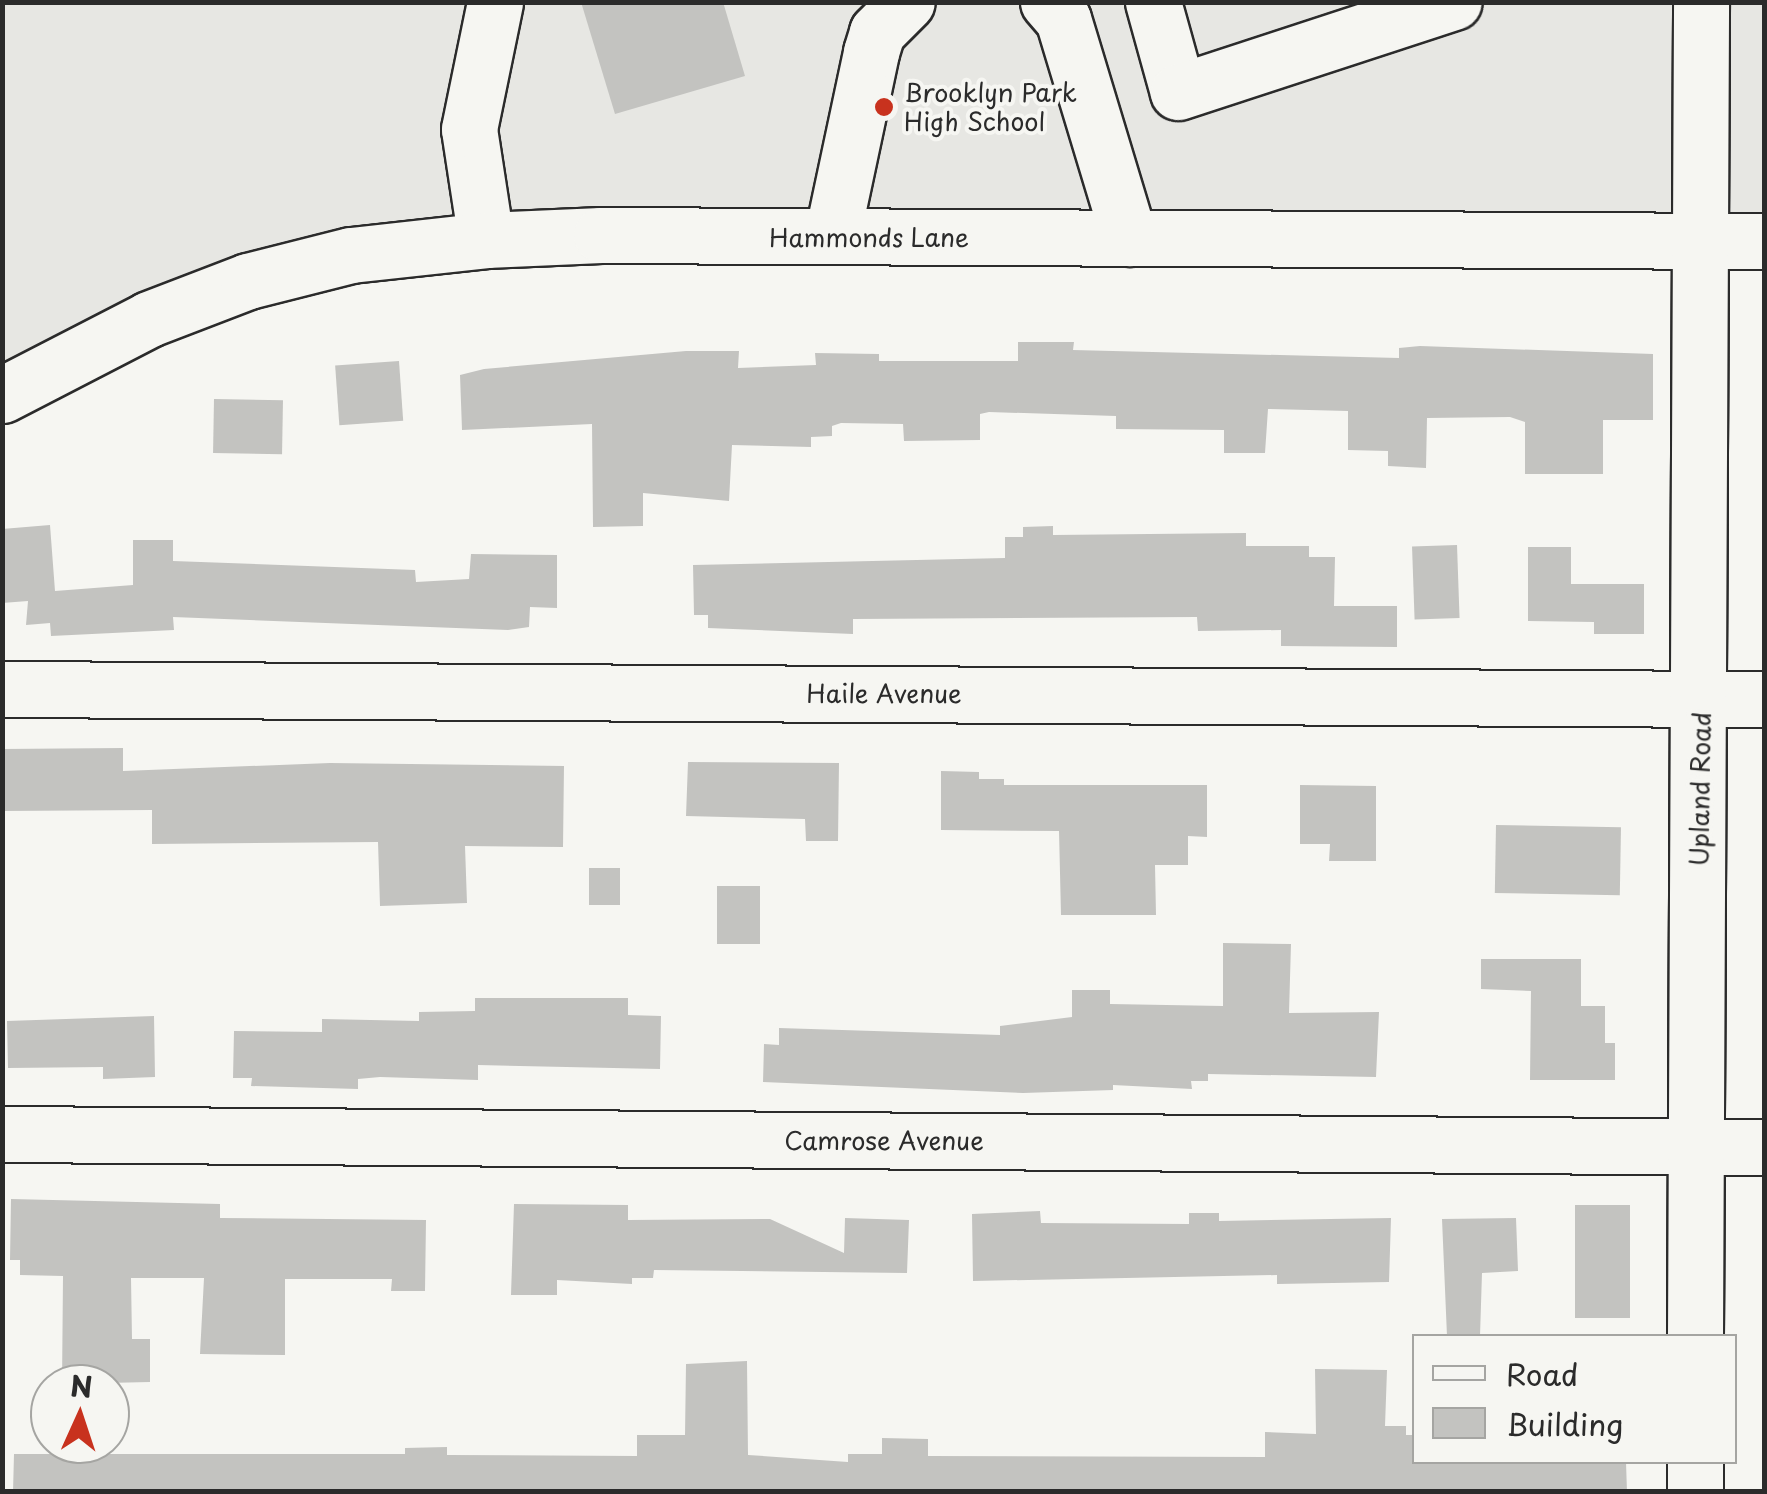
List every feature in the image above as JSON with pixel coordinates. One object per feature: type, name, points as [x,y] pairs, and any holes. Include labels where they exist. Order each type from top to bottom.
[{"type":"street","points":[[486,240],[469,128],[494,2]]},
{"type":"street","points":[[832,236],[871,52],[878,32],[907,2]]},
{"type":"street","points":[[1048,2],[1063,18],[1130,238]]},
{"type":"street","points":[[1153,2],[1178,92],[1454,2]]},
{"type":"street","name":"Upland Road","points":[[1694,1334],[1702,697],[1700,2]]},
{"type":"street","name":"Hammonds Lane","points":[[2,395],[149,318],[248,281],[352,255],[486,240],[832,236],[1764,241]]},
{"type":"street","name":"Haile Avenue","points":[[2,688],[1764,699]]},
{"type":"street","name":"Camrose Avenue","points":[[2,1134],[1764,1147]]},
{"type":"street","points":[[1695,1464],[1695,1492]]},
{"type":"shaded area","name":"Brooklyn Park High School","points":[[3,3],[1764,3],[1764,215],[619,211],[3,364]]},
{"type":"building","points":[[581,2],[723,2],[745,76],[615,114]]},
{"type":"building","points":[[1018,342],[1074,342],[1073,350],[1399,358],[1399,348],[1420,346],[1653,354],[1653,420],[1603,420],[1603,474],[1525,474],[1525,422],[1510,417],[1427,418],[1426,468],[1388,466],[1388,451],[1348,450],[1348,411],[1268,409],[1265,453],[1224,453],[1224,430],[1116,429],[1116,416],[989,412],[980,414],[980,440],[904,441],[903,424],[841,423],[832,426],[832,436],[811,437],[811,447],[732,445],[729,501],[643,493],[643,526],[593,527],[592,424],[462,430],[460,375],[484,369],[686,351],[739,351],[738,368],[816,365],[815,353],[879,354],[879,361],[1018,361]]},
{"type":"building","points":[[399,361],[403,421],[339,425],[335,365]]},
{"type":"building","points":[[214,399],[283,400],[282,454],[213,453]]},
{"type":"building","points":[[50,525],[55,591],[133,585],[133,540],[173,540],[173,561],[415,570],[416,582],[469,579],[471,554],[557,555],[557,608],[530,607],[529,627],[508,630],[173,617],[174,630],[51,636],[50,623],[26,625],[28,601],[2,603],[2,529]]},
{"type":"building","points":[[1053,526],[1053,535],[1246,533],[1246,546],[1309,546],[1309,557],[1335,557],[1334,606],[1397,606],[1397,647],[1281,646],[1281,630],[1198,631],[1197,617],[853,619],[853,634],[708,628],[708,615],[694,615],[693,565],[1005,558],[1005,537],[1023,537],[1023,527]]},
{"type":"building","points":[[1457,545],[1460,618],[1415,620],[1412,547]]},
{"type":"building","points":[[1528,547],[1571,547],[1571,584],[1644,584],[1644,634],[1594,634],[1594,622],[1528,621]]},
{"type":"building","points":[[123,748],[123,771],[330,763],[564,766],[563,847],[465,846],[467,903],[380,906],[378,842],[152,844],[152,810],[2,811],[2,749]]},
{"type":"building","points":[[688,762],[839,763],[838,841],[806,841],[805,819],[686,816]]},
{"type":"building","points":[[941,771],[979,772],[979,779],[1004,779],[1004,785],[1207,785],[1207,837],[1188,836],[1188,865],[1155,865],[1156,915],[1061,915],[1059,831],[941,830]]},
{"type":"building","points":[[1300,785],[1376,786],[1376,861],[1329,861],[1330,844],[1300,844]]},
{"type":"building","points":[[1496,825],[1621,827],[1620,895],[1495,893]]},
{"type":"building","points":[[589,868],[620,868],[620,905],[589,905]]},
{"type":"building","points":[[717,886],[760,886],[760,944],[717,944]]},
{"type":"building","points":[[1223,943],[1291,944],[1289,1013],[1379,1012],[1376,1077],[1208,1074],[1208,1081],[1191,1081],[1192,1089],[1113,1085],[1113,1090],[1023,1093],[763,1082],[764,1044],[779,1045],[779,1028],[1000,1035],[1000,1026],[1072,1017],[1072,990],[1110,990],[1110,1004],[1223,1006]]},
{"type":"building","points":[[1481,959],[1581,959],[1581,1006],[1605,1006],[1605,1043],[1615,1043],[1615,1080],[1530,1080],[1531,991],[1481,989]]},
{"type":"building","points":[[475,998],[628,998],[628,1015],[661,1016],[660,1069],[478,1065],[478,1080],[380,1077],[358,1079],[358,1089],[251,1086],[252,1078],[233,1078],[234,1031],[322,1032],[322,1019],[419,1021],[419,1012],[475,1011]]},
{"type":"building","points":[[154,1016],[155,1077],[103,1079],[103,1067],[8,1068],[7,1021]]},
{"type":"building","points":[[11,1199],[220,1204],[220,1218],[426,1220],[425,1291],[391,1291],[392,1279],[285,1279],[285,1355],[200,1354],[204,1278],[131,1278],[132,1339],[150,1339],[150,1382],[130,1382],[130,1364],[62,1364],[63,1276],[20,1275],[20,1260],[10,1260]]},
{"type":"building","points":[[514,1204],[628,1205],[628,1220],[770,1219],[844,1253],[845,1218],[909,1220],[907,1273],[654,1270],[653,1278],[632,1278],[632,1284],[557,1280],[557,1295],[511,1295]]},
{"type":"building","points":[[1575,1205],[1630,1205],[1630,1318],[1575,1318]]},
{"type":"building","points":[[1040,1211],[1041,1223],[1189,1224],[1189,1213],[1219,1213],[1219,1221],[1391,1218],[1389,1282],[1277,1284],[1277,1275],[973,1281],[972,1214]]},
{"type":"building","points":[[1516,1218],[1518,1271],[1482,1273],[1480,1334],[1447,1334],[1442,1219]]},
{"type":"building","points":[[747,1361],[748,1455],[848,1462],[848,1454],[882,1454],[882,1438],[928,1439],[928,1456],[1265,1457],[1265,1432],[1316,1434],[1315,1369],[1387,1370],[1385,1426],[1406,1426],[1406,1435],[1412,1435],[1412,1464],[1626,1464],[1627,1492],[13,1492],[14,1454],[30,1454],[30,1464],[130,1464],[130,1454],[405,1454],[405,1448],[447,1447],[447,1455],[637,1456],[637,1435],[685,1435],[686,1364]]},
{"type":"place","name":"Brooklyn Park High School","points":[[884,107]]}]
